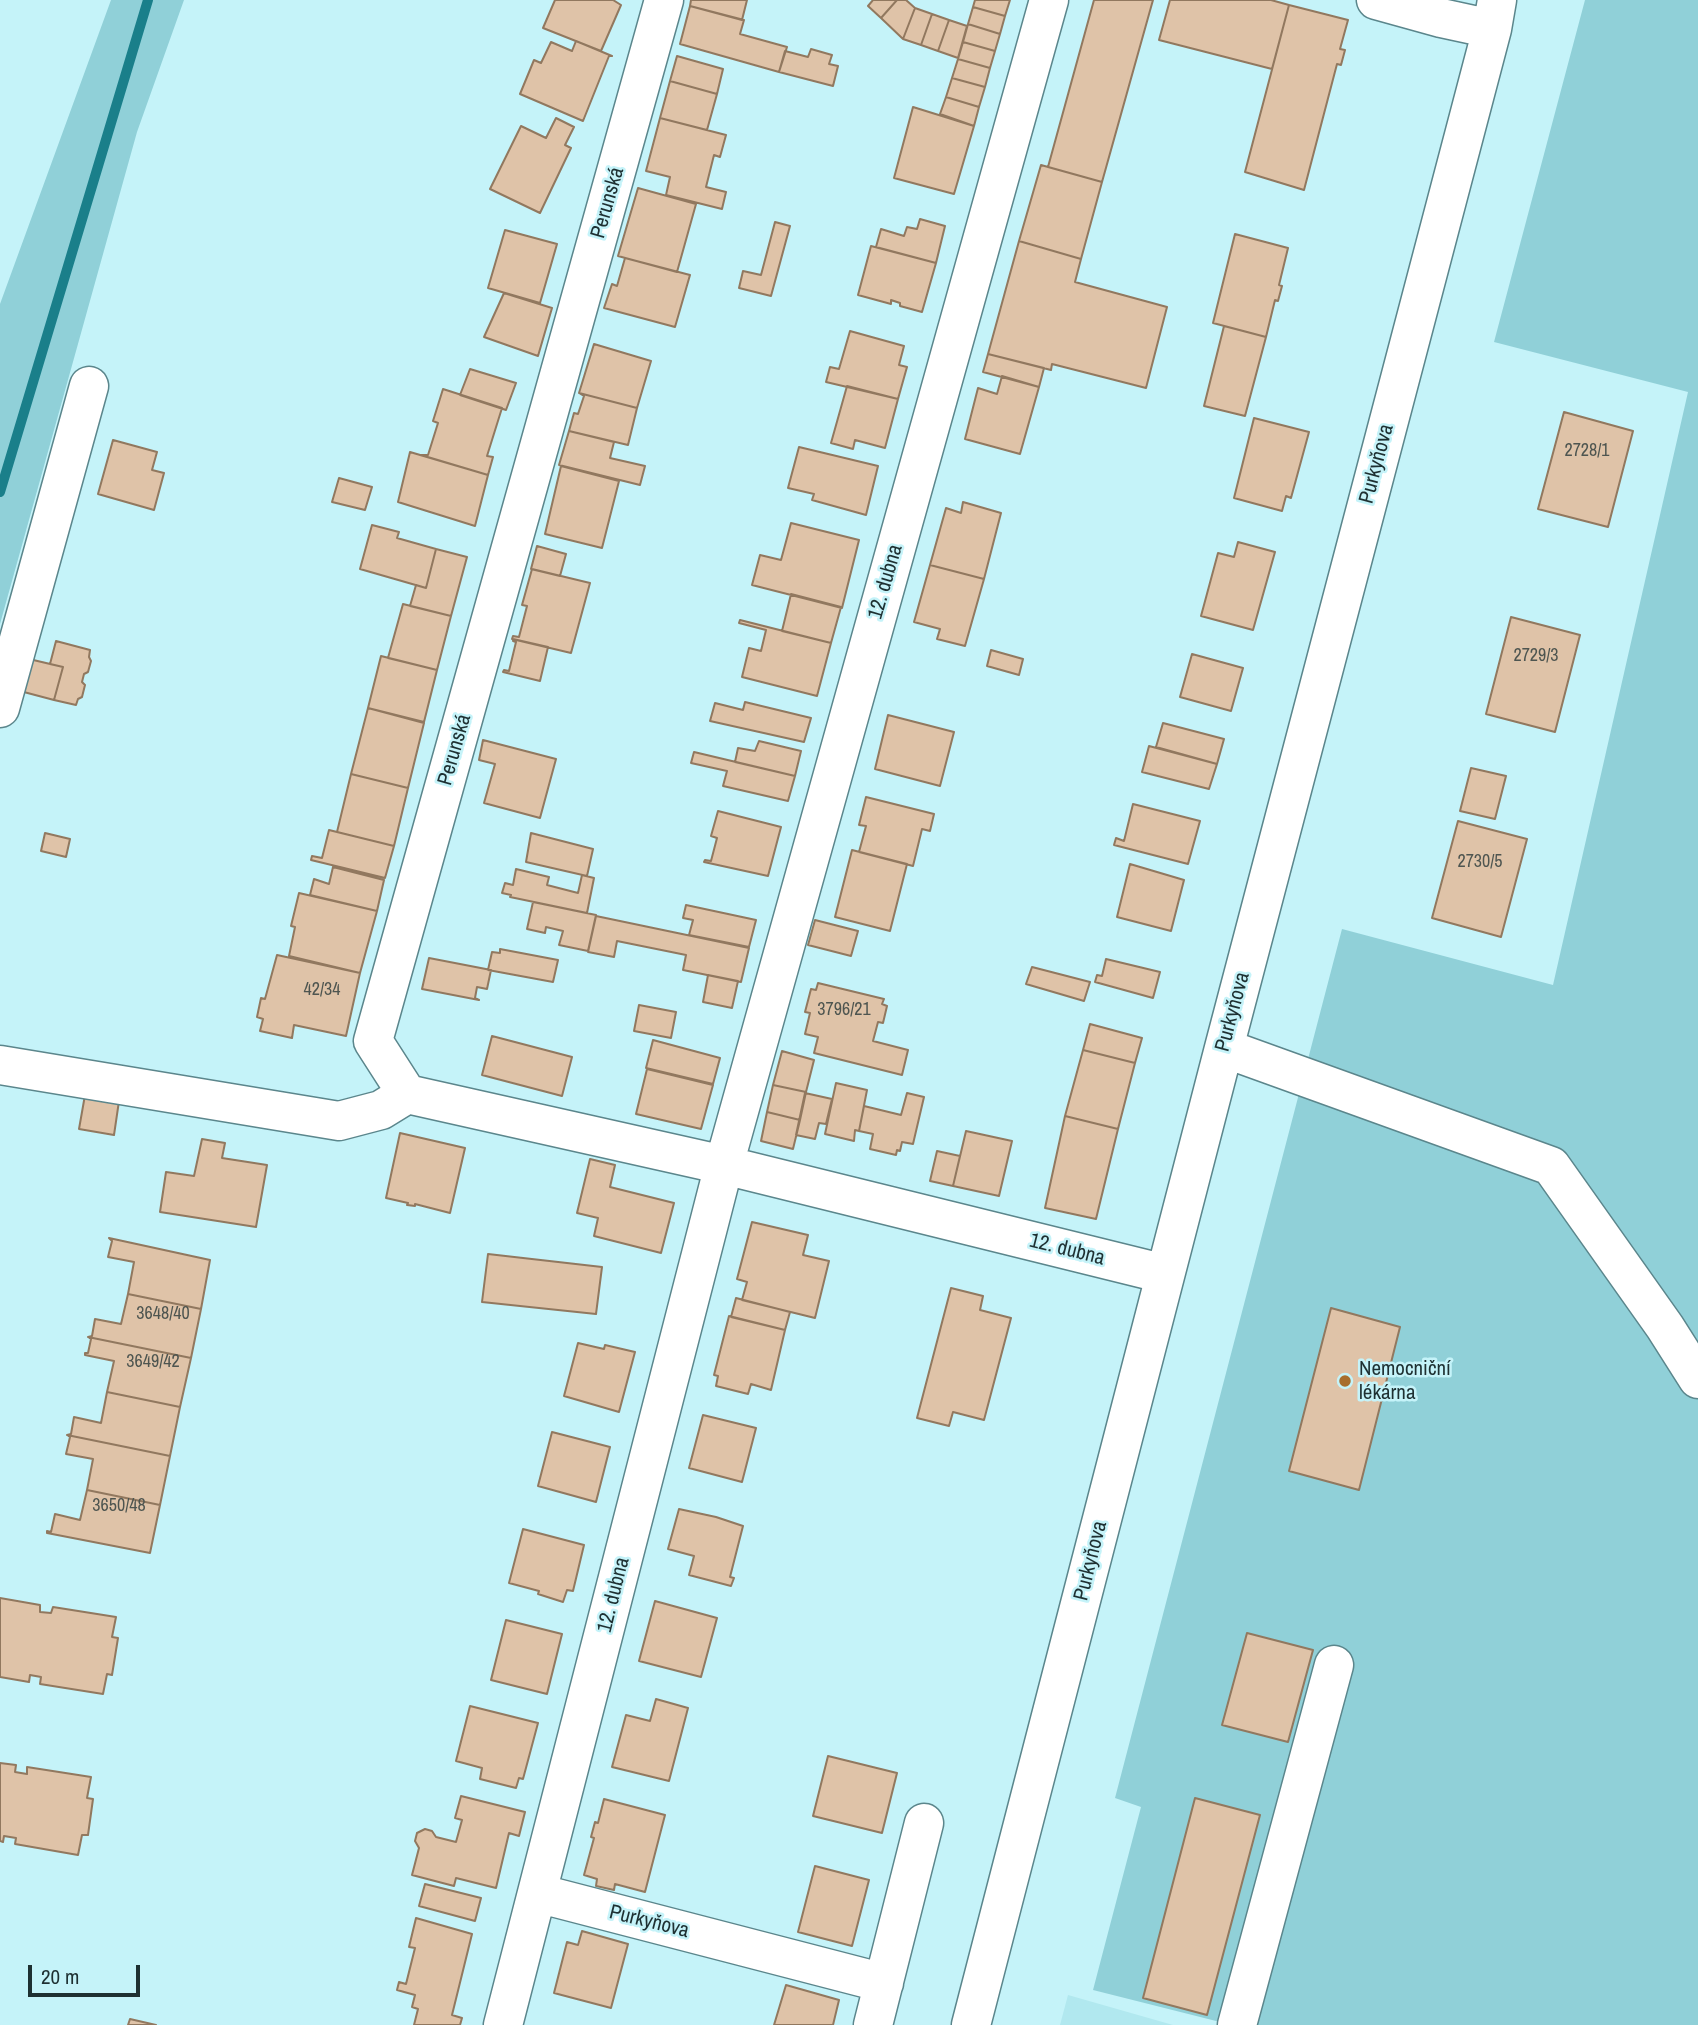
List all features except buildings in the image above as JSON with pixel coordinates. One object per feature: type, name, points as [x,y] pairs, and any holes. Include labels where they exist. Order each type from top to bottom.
[{"type":"street","name":"Perunská","points":[[407,1094],[373,1041],[664,0]]},
{"type":"street","name":"12. dubna","points":[[503,2025],[724,1164],[1049,0]]},
{"type":"street","points":[[1376,0],[1441,18],[1495,14]]},
{"type":"street","name":"Purkyňova","points":[[971,2025],[1223,1048],[1495,14]]},
{"type":"street","points":[[0,708],[89,386]]},
{"type":"street","points":[[1223,1048],[1551,1166],[1665,1327],[1698,1379]]},
{"type":"street","points":[[1,1072],[339,1121],[381,1110],[407,1094]]},
{"type":"street","name":"12. dubna","points":[[407,1094],[724,1164],[1165,1274]]},
{"type":"street","points":[[1237,2025],[1334,1665]]},
{"type":"street","points":[[873,2025],[924,1823]]},
{"type":"street","name":"Purkyňova","points":[[537,1893],[884,1983]]},
{"type":"shaded area","points":[[111,0],[184,0],[137,132],[0,624],[0,304]]},
{"type":"shaded area","points":[[1585,0],[1698,0],[1698,2025],[1224,2025],[1093,1990],[1141,1807],[1115,1798],[1342,929],[1553,985],[1688,392],[1494,342]]},
{"type":"shaded area","points":[[1068,1995],[1173,2025],[1060,2025]]},
{"type":"waterway","points":[[0,492],[148,0]]},
{"type":"place","name":"Nemocniční lékárna","points":[[1345,1381]]}]
